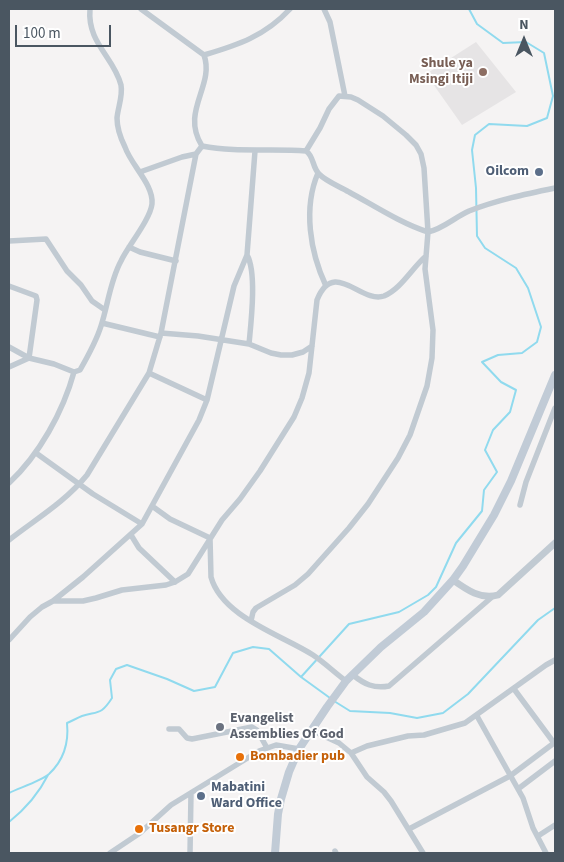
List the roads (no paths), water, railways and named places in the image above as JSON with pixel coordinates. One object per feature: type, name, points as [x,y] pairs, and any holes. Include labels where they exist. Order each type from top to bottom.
[{"type":"main road","points":[[275,853],[278,814],[289,772],[299,749],[346,682],[394,635],[424,612],[453,580],[494,515],[511,481],[555,374]]},
{"type":"street","points":[[9,347],[29,358],[54,364],[74,372],[80,370],[94,345],[120,261],[152,205],[148,187],[140,172],[131,162],[120,134],[117,120],[122,95],[121,88],[118,76],[96,40],[90,23],[90,9]]},
{"type":"street","points":[[141,9],[204,55],[206,71],[194,112],[196,133],[202,146]]},
{"type":"street","points":[[204,55],[245,42],[268,27],[290,9]]},
{"type":"street","points":[[324,9],[330,22],[345,96]]},
{"type":"street","points":[[251,621],[256,608],[302,580],[349,528],[384,480],[410,435],[427,386],[432,358],[433,330],[425,269],[428,232],[424,168],[416,146],[383,116],[358,100],[339,96],[306,151]]},
{"type":"street","points":[[202,146],[255,151],[306,151],[310,154],[318,173],[329,181],[428,232],[435,231],[467,212],[490,204],[555,188]]},
{"type":"street","points":[[9,540],[59,504],[80,484],[149,373],[161,335],[196,154],[202,146]]},
{"type":"street","points":[[9,640],[30,617],[53,601],[142,524],[182,452],[207,400],[234,286],[247,255],[255,151]]},
{"type":"street","points":[[140,172],[196,154]]},
{"type":"street","points":[[318,173],[311,193],[311,233],[317,267],[326,286]]},
{"type":"street","points":[[9,241],[46,239],[67,271],[81,284],[92,301],[105,310]]},
{"type":"street","points":[[129,247],[140,252],[176,261]]},
{"type":"street","points":[[247,255],[251,266],[252,294],[250,344]]},
{"type":"street","points":[[53,601],[83,601],[113,592],[175,582],[188,574],[210,538],[260,471],[294,417],[309,373],[317,300],[321,290],[336,282],[356,288],[376,298],[383,296],[394,291],[427,256]]},
{"type":"street","points":[[9,286],[37,298],[29,358]]},
{"type":"street","points":[[102,323],[161,335],[198,336],[250,344],[281,355],[303,352],[312,346]]},
{"type":"street","points":[[9,367],[29,358]]},
{"type":"street","points":[[9,483],[23,470],[36,453],[68,394],[74,372]]},
{"type":"street","points":[[149,373],[207,400]]},
{"type":"street","points":[[520,505],[526,482],[555,408]]},
{"type":"street","points":[[36,453],[112,507],[142,524]]},
{"type":"street","points":[[152,506],[170,519],[210,538]]},
{"type":"street","points":[[131,535],[139,548],[175,582]]},
{"type":"street","points":[[210,538],[210,565],[213,584],[223,600],[251,621],[313,655],[346,682]]},
{"type":"street","points":[[353,675],[367,685],[389,686],[492,597],[498,595],[555,543]]},
{"type":"street","points":[[453,580],[475,594],[492,597]]},
{"type":"street","points":[[351,753],[368,746],[408,736],[424,735],[453,728],[477,716],[546,664],[555,660]]},
{"type":"street","points":[[409,829],[510,776],[554,742],[514,689]]},
{"type":"street","points":[[477,716],[518,789],[527,807],[532,825],[546,853]]},
{"type":"street","points":[[169,729],[179,729],[187,738],[192,740],[252,727],[257,730],[267,748]]},
{"type":"street","points":[[311,730],[339,743],[351,753],[367,777],[384,792],[409,829],[420,850],[424,853]]},
{"type":"street","points":[[110,853],[128,842],[171,805],[259,751],[276,746],[299,749]]},
{"type":"street","points":[[518,789],[555,761]]},
{"type":"street","points":[[190,853],[191,793]]},
{"type":"street","points":[[538,836],[555,825]]},
{"type":"waterway","points":[[301,677],[349,624],[399,612],[428,595],[436,587],[456,543],[482,511],[484,490],[497,472],[485,450],[493,430],[510,412],[516,390],[501,382],[482,362],[498,355],[522,353],[537,342],[541,327],[528,288],[516,268],[485,248],[477,236],[476,188],[472,150],[475,135],[489,124],[527,126],[547,118],[553,96],[544,53],[526,42],[503,43],[477,24],[469,9]]},
{"type":"waterway","points":[[334,701],[350,711],[390,713],[417,718],[443,713],[468,694],[538,620],[555,608]]},
{"type":"waterway","points":[[9,793],[41,779],[54,769],[62,757],[66,744],[67,723],[105,707],[112,698],[110,680],[116,669],[127,665],[194,691],[215,687],[233,653],[253,647],[269,649],[301,677],[330,698]]},
{"type":"waterway","points":[[9,822],[31,801],[48,775]]},
{"type":"place","name":"Shule ya Msingi Itiji","points":[[483,72]]},
{"type":"place","name":"Oilcom","points":[[539,172]]},
{"type":"place","name":"Evangelist Assemblies Of God","points":[[220,727]]},
{"type":"place","name":"Bombadier pub","points":[[240,757]]},
{"type":"place","name":"Mabatini Ward Office","points":[[201,796]]},
{"type":"place","name":"Tusangr Store","points":[[139,829]]}]
